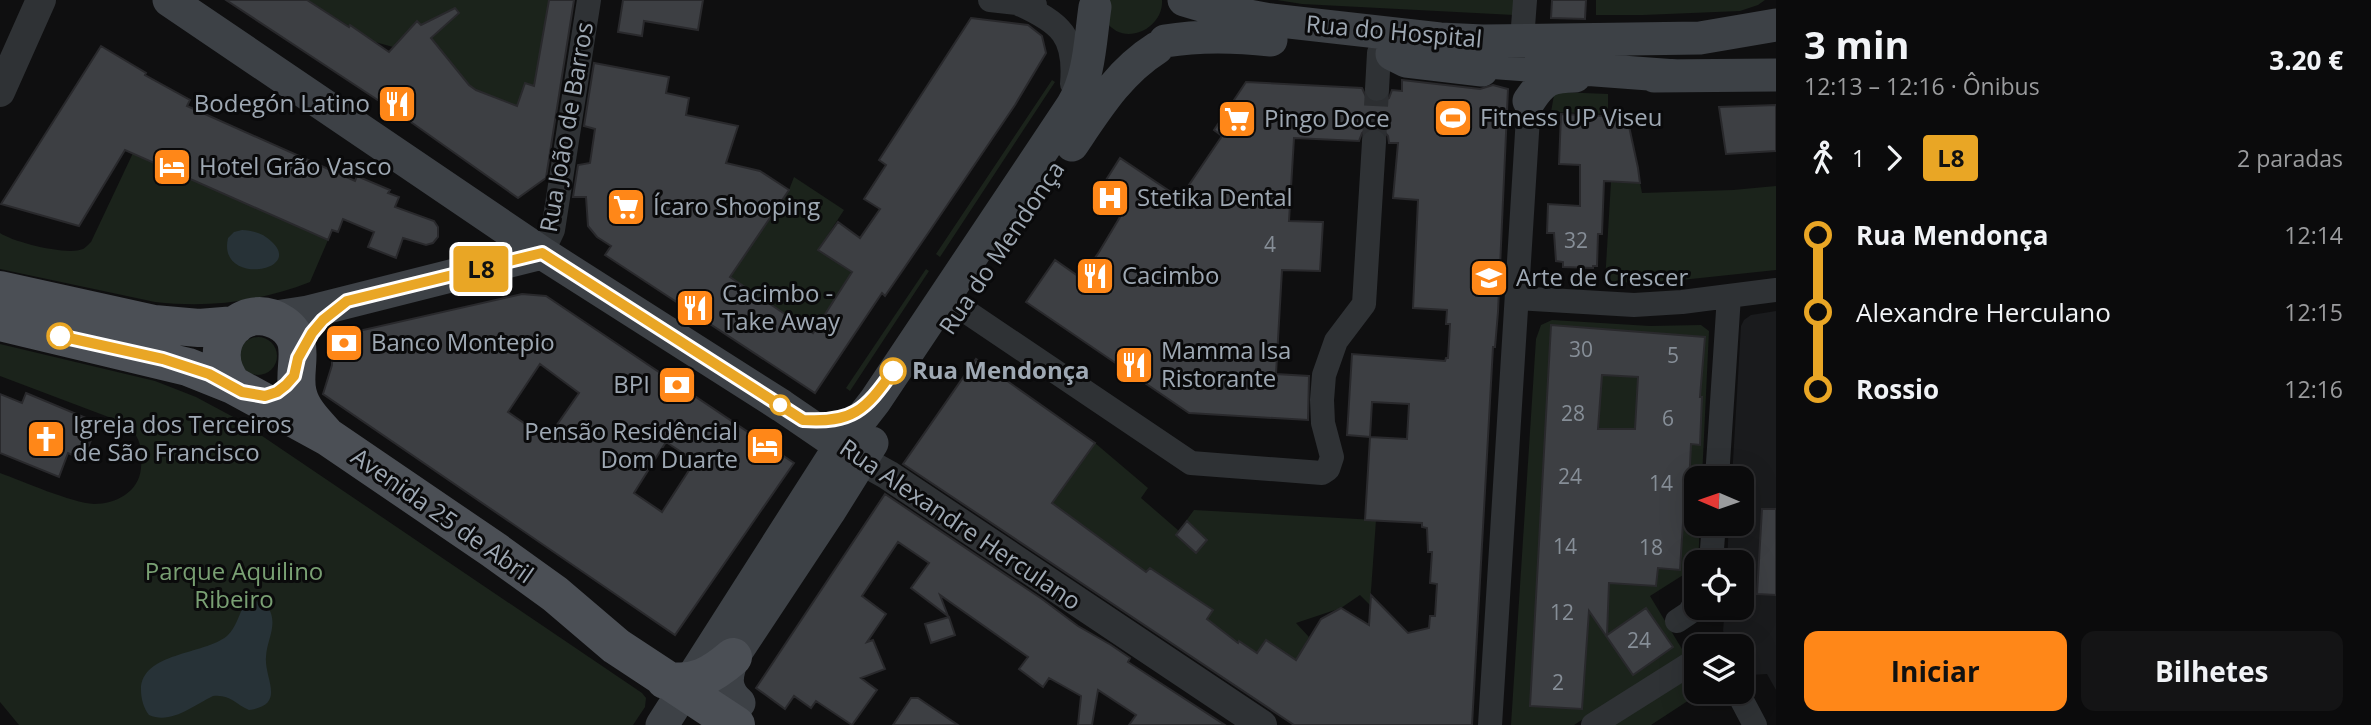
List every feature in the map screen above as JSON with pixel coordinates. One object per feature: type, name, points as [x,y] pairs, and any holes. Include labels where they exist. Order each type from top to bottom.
[{"type":"main road","name":"Rua Alexandre Herculano","points":[[169,0],[542,253],[850,453]]},
{"type":"main road","points":[[1161,45],[1182,17],[1183,0]]},
{"type":"main road","name":"Rua do Hospital","points":[[1183,0],[1221,11],[1271,20],[1440,39],[1700,38],[1776,25]]},
{"type":"main road","points":[[1242,0],[1271,20]]},
{"type":"main road","points":[[1064,118],[1082,84],[1096,19]]},
{"type":"main road","name":"Rua do Hospital","points":[[1096,19],[1111,47],[1126,53],[1137,54],[1193,36],[1228,36],[1386,54],[1676,76]]},
{"type":"main road","points":[[1776,25],[1767,42],[1767,52],[1776,69]]},
{"type":"main road","name":"Rua do Mendonça","points":[[850,453],[961,309],[1113,85],[1140,59],[1161,45]]},
{"type":"main road","name":"Rua do Hospital","points":[[1386,54],[1406,61],[1513,75],[1529,101]]},
{"type":"main road","points":[[1529,101],[1544,83],[1558,76],[1714,78],[1776,75]]},
{"type":"main road","name":"Rua do Mendonça","points":[[850,453],[883,386],[1064,118]]},
{"type":"main road","points":[[0,290],[155,324],[199,328],[308,312],[542,253]]},
{"type":"main road","points":[[298,362],[317,327],[347,301]]},
{"type":"main road","name":"Avenida 25 de Abril","points":[[0,322],[163,359],[209,374],[238,389],[328,437],[555,594],[616,646],[701,694]]},
{"type":"main road","points":[[238,389],[221,366],[220,354],[228,333],[252,322]]},
{"type":"main road","name":"Avenida 25 de Abril","points":[[252,322],[281,323],[290,331],[296,341],[298,397],[310,418],[328,437]]},
{"type":"main road","name":"Avenida 25 de Abril","points":[[238,389],[265,396],[277,392],[294,376],[298,362]]},
{"type":"main road","name":"Rua do Mendonça","points":[[803,420],[825,421],[849,417],[883,386]]},
{"type":"main road","points":[[803,420],[817,457],[816,484]]},
{"type":"main road","points":[[701,694],[718,655],[759,588],[781,538],[816,484],[850,453]]},
{"type":"main road","points":[[701,694],[777,589],[794,545],[835,484],[842,458],[850,453]]},
{"type":"street","points":[[0,92],[41,0]]},
{"type":"street","name":"Rua João de Barros","points":[[542,253],[553,230],[589,0]]},
{"type":"street","points":[[990,0],[1026,2],[1096,19]]},
{"type":"street","points":[[1522,40],[1525,0]]},
{"type":"street","name":"Rua do Mendonça","points":[[1026,2],[1055,22],[1072,50],[1072,90],[1064,118]]},
{"type":"street","points":[[1377,89],[1386,54]]},
{"type":"street","points":[[1489,725],[1529,101]]},
{"type":"street","points":[[961,309],[1191,463],[1322,473],[1331,464],[1332,457],[1323,423],[1324,375],[1336,341],[1364,304],[1374,142]]},
{"type":"street","points":[[1517,298],[1634,305],[1776,290]]},
{"type":"street","points":[[1718,466],[1729,296]]},
{"type":"street","name":"Rua Alexandre Herculano","points":[[850,453],[888,475],[1262,725]]},
{"type":"street","points":[[1677,621],[1684,616]]},
{"type":"street","points":[[1593,725],[1684,668]]},
{"type":"street","points":[[1744,704],[1755,725]]},
{"type":"shaded area","points":[[242,230],[258,233],[269,239],[279,252],[277,261],[269,267],[258,269],[235,263],[228,253],[228,238],[234,232]]},
{"type":"shaded area","points":[[1776,311],[1776,690],[1767,674],[1754,675],[1754,634],[1725,634],[1723,631],[1724,620],[1754,620],[1754,550],[1728,550],[1728,536],[1754,536],[1754,466],[1733,466],[1741,326],[1751,315]]},
{"type":"shaded area","points":[[252,600],[266,604],[272,618],[266,657],[271,690],[267,703],[249,710],[228,698],[213,696],[174,716],[166,718],[149,715],[143,704],[141,690],[144,678],[151,668],[162,661],[227,636],[245,603]]},
{"type":"green space","points":[[307,0],[549,0],[534,86],[525,84],[517,106],[469,85],[418,21],[393,47],[375,42]]},
{"type":"green space","points":[[1110,0],[1162,0],[1161,10],[1150,27],[1132,34],[1113,29],[1106,21]]},
{"type":"green space","points":[[1277,0],[1515,0],[1514,15],[1302,4]]},
{"type":"green space","points":[[1596,0],[1765,0],[1740,11],[1596,15]]},
{"type":"green space","points":[[1052,80],[1055,82],[940,257],[936,254]]},
{"type":"green space","points":[[1559,92],[1608,94],[1608,114],[1551,112],[1554,95]]},
{"type":"green space","points":[[133,153],[328,240],[310,282],[253,299],[214,304],[175,304],[0,269],[0,233],[28,244],[65,251],[86,247],[91,242]]},
{"type":"green space","points":[[794,177],[844,210],[818,250],[863,280],[840,291],[813,333],[730,277],[789,190]]},
{"type":"green space","points":[[1611,182],[1640,183],[1642,193],[1776,186],[1776,270],[1653,283],[1605,282]]},
{"type":"green space","points":[[926,269],[929,271],[850,391],[846,388]]},
{"type":"green space","points":[[1552,320],[1650,326],[1701,325],[1709,331],[1703,466],[1684,466],[1684,536],[1699,536],[1699,548],[1684,550],[1684,574],[1650,596],[1684,655],[1574,725],[1511,725],[1536,339],[1541,325]]},
{"type":"green space","points":[[258,337],[271,343],[277,356],[271,369],[258,375],[245,369],[239,356],[245,343]]},
{"type":"green space","name":"Parque Aquilino Ribeiro","points":[[0,344],[155,381],[196,397],[237,419],[642,693],[646,698],[645,707],[633,725],[19,725],[0,702],[0,473],[73,500],[94,504],[110,502],[125,495],[136,484],[141,468],[141,455],[138,439],[127,424],[0,376]]},
{"type":"green space","points":[[1095,443],[1148,488],[1141,498],[1179,531],[1176,535],[1206,540],[1186,521],[1194,510],[1376,520],[1370,605],[1360,595],[1341,608],[1296,623],[1309,637],[1296,660],[1266,640],[1257,653],[1239,641],[1236,645],[1207,619],[1213,610],[1150,568],[1146,572],[1048,504],[1067,483]]},
{"type":"green space","points":[[1684,678],[1684,703],[1651,725],[1611,725]]},
{"type":"building","points":[[226,0],[307,0],[389,52],[417,21],[421,25],[455,8],[459,13],[431,38],[469,85],[517,106],[525,83],[534,86],[549,0],[574,0],[546,178],[518,198],[408,120]]},
{"type":"building","points":[[623,0],[703,0],[698,30],[644,21],[642,36],[618,32]]},
{"type":"building","points":[[1552,0],[1586,0],[1585,19],[1551,18]]},
{"type":"building","points":[[971,18],[1028,25],[1042,36],[1046,53],[1015,105],[931,229],[885,296],[882,293],[815,393],[605,255],[611,246],[597,237],[588,226],[586,197],[573,197],[578,165],[590,163],[595,129],[584,126],[594,63],[669,77],[666,93],[689,98],[686,115],[738,126],[726,163],[760,171],[789,190],[730,277],[813,333],[852,272],[818,250],[838,222],[860,238],[880,209],[864,199],[886,165],[879,160]]},
{"type":"building","points":[[101,46],[190,100],[187,106],[355,181],[357,176],[390,190],[388,193],[399,197],[395,207],[434,221],[438,227],[438,237],[433,243],[426,245],[403,238],[396,258],[368,247],[374,232],[343,219],[338,232],[332,230],[328,240],[125,150],[79,226],[1,204]]},
{"type":"building","points":[[1402,80],[1480,89],[1493,85],[1508,89],[1498,312],[1493,347],[1472,725],[1294,725],[903,464],[976,359],[1095,443],[1052,503],[1146,572],[1150,568],[1213,610],[1207,619],[1238,643],[1239,641],[1257,653],[1266,640],[1296,660],[1321,619],[1341,608],[1369,625],[1371,595],[1408,633],[1429,628],[1430,616],[1435,616],[1437,584],[1430,583],[1432,552],[1428,552],[1427,528],[1422,527],[1422,523],[1365,520],[1370,437],[1347,435],[1352,354],[1445,361],[1448,358],[1450,324],[1446,324],[1447,310],[1413,308],[1418,200],[1393,198],[1398,143],[1389,143],[1383,130],[1368,128],[1359,141],[1294,138],[1289,221],[1323,222],[1320,271],[1282,270],[1276,374],[1309,376],[1308,420],[1189,413],[1026,302],[1055,260],[1081,278],[1099,252],[1120,217],[1094,199],[1120,158],[1180,198],[1222,136],[1214,130],[1246,82],[1362,88],[1368,101],[1377,104],[1389,98],[1392,90],[1402,91]],"holes":[[[1372,402],[1409,404],[1407,439],[1370,437]]]},
{"type":"building","points":[[1776,105],[1776,151],[1726,154],[1719,107]]},
{"type":"building","points":[[1561,114],[1627,117],[1638,168],[1640,183],[1604,181],[1602,234],[1598,234],[1597,266],[1593,268],[1563,267],[1563,262],[1556,261],[1554,233],[1547,233],[1548,204],[1580,206],[1580,165],[1559,164]]},
{"type":"building","points":[[522,294],[546,296],[794,463],[675,635],[323,394],[332,365],[332,337]],"holes":[[[540,364],[579,393],[547,439],[508,412]],[[666,442],[695,461],[662,512],[634,493]]]},
{"type":"building","points":[[1551,325],[1705,337],[1700,397],[1700,445],[1691,444],[1690,466],[1684,466],[1680,570],[1658,568],[1656,586],[1609,583],[1607,635],[1646,608],[1673,647],[1633,675],[1589,611],[1582,709],[1530,706]],"holes":[[[1602,375],[1638,377],[1635,429],[1598,429]]]},
{"type":"building","name":"Igreja dos Terceiros de São Francisco","points":[[26,393],[98,423],[83,460],[68,453],[59,477],[0,453],[0,394],[22,403]]},
{"type":"building","points":[[885,494],[1078,626],[1130,658],[1128,662],[1225,725],[1129,725],[1136,715],[1098,690],[1092,725],[1078,725],[1081,696],[1049,678],[1043,687],[1019,669],[1028,657],[940,595],[948,616],[911,588],[929,563],[898,542],[862,596],[886,614],[867,642],[873,640],[885,669],[861,678],[877,690],[852,725],[816,701],[811,708],[794,696],[785,709],[756,688]]},
{"type":"building","points":[[1762,509],[1776,509],[1776,595],[1757,594]]},
{"type":"building","points":[[1187,521],[1207,540],[1196,553],[1176,535]]},
{"type":"building","points":[[949,617],[955,635],[931,643],[925,624]]},
{"type":"building","points":[[911,698],[918,698],[958,725],[893,725]]},
{"type":"tunnel","points":[[1374,142],[1377,89]]},
{"type":"bus line","name":"L8","points":[[60,336],[163,359],[209,374],[242,392],[265,396],[277,392],[294,376],[298,358],[312,333],[323,320],[347,301],[542,253],[803,420],[825,421],[849,417],[883,386],[893,371]]},
{"type":"place","name":"Bodegón Latino","points":[[397,104]]},
{"type":"place","name":"Fitness UP Viseu","points":[[1453,118]]},
{"type":"place","name":"Pingo Doce","points":[[1237,119]]},
{"type":"place","name":"Hotel Grão Vasco","points":[[172,167]]},
{"type":"place","name":"Stetika Dental","points":[[1110,198]]},
{"type":"place","name":"Ícaro Shooping","points":[[626,207]]},
{"type":"place","name":"Cacimbo","points":[[1095,276]]},
{"type":"place","name":"Arte de Crescer","points":[[1489,278]]},
{"type":"place","name":"Cacimbo - Take Away","points":[[695,308]]},
{"type":"place","name":"Banco Montepio","points":[[344,343]]},
{"type":"place","name":"Mamma Isa Ristorante","points":[[1134,365]]},
{"type":"place","name":"Rua Mendonça","points":[[893,371]]},
{"type":"place","name":"BPI","points":[[677,385]]},
{"type":"place","name":"Igreja dos Terceiros de São Francisco","points":[[46,439]]},
{"type":"place","name":"Pensão Residêncial Dom Duarte","points":[[765,446]]}]
